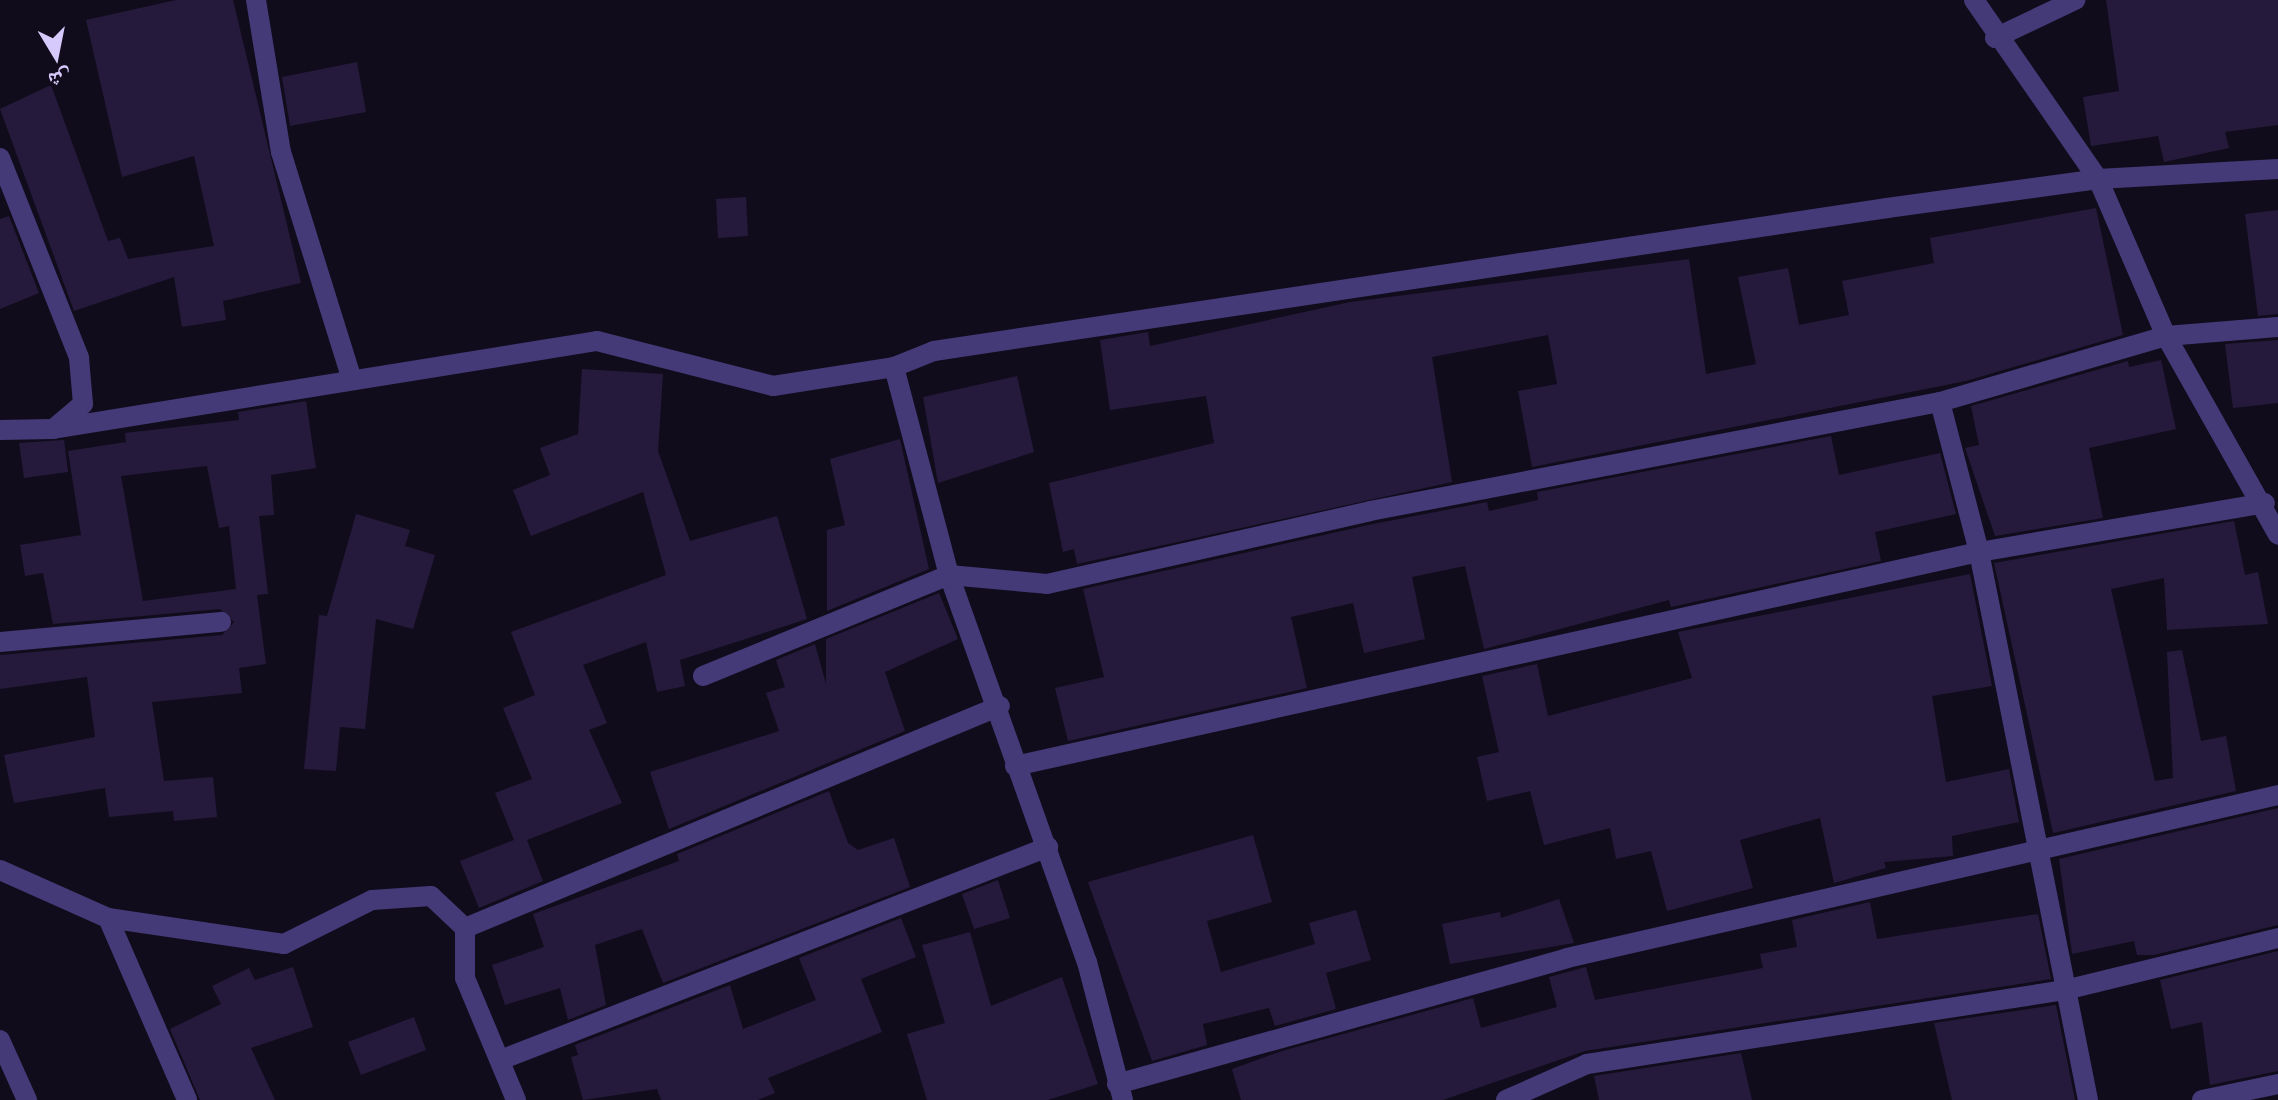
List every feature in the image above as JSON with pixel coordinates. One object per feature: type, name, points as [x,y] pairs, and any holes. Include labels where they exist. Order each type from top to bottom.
[{"type":"street","points":[[256,0],[285,167],[351,377]]},
{"type":"street","points":[[1974,0],[1995,38],[2098,179],[2166,336],[2265,503],[2278,534]]},
{"type":"street","points":[[1995,38],[2075,0]]},
{"type":"street","points":[[0,158],[79,358],[83,404],[53,429]]},
{"type":"street","points":[[0,430],[53,429],[351,377],[597,341],[773,386],[894,367],[934,351],[2098,179],[2278,169]]},
{"type":"street","points":[[703,676],[949,575],[1047,584],[1370,511],[1940,402],[2166,336],[2278,327]]},
{"type":"street","points":[[894,367],[949,575],[1000,706],[1015,766],[1048,847],[1120,1092],[1567,958],[2037,854],[2278,795]]},
{"type":"street","points":[[1940,402],[1979,552],[2088,1100]]},
{"type":"street","points":[[1015,766],[1979,552],[2265,503]]},
{"type":"street","points":[[0,642],[221,622]]},
{"type":"street","points":[[465,928],[1000,706]]},
{"type":"street","points":[[503,1059],[1048,847]]},
{"type":"street","points":[[0,870],[108,918],[284,944],[372,900],[431,896],[465,928],[465,978],[503,1059],[516,1100]]},
{"type":"street","points":[[108,918],[187,1100]]},
{"type":"street","points":[[1506,1100],[1587,1064],[2065,990],[2278,938]]},
{"type":"street","points":[[0,1040],[27,1100]]},
{"type":"street","points":[[2202,1100],[2278,1084]]},
{"type":"building","points":[[176,0],[233,0],[301,283],[223,301],[226,320],[182,327],[174,277],[74,311],[0,109],[51,85],[108,241],[120,238],[128,259],[214,246],[194,156],[122,177],[86,20]]},
{"type":"building","points":[[2106,0],[2278,0],[2278,125],[2225,132],[2229,148],[2164,162],[2158,136],[2091,146],[2083,97],[2119,91]]},
{"type":"building","points":[[357,62],[366,112],[290,126],[282,77]]},
{"type":"building","points":[[746,197],[748,236],[718,238],[716,199]]},
{"type":"building","points":[[2096,208],[2123,335],[1966,381],[1532,467],[1518,391],[1557,384],[1548,335],[1432,357],[1452,482],[1077,564],[1074,549],[1063,552],[1049,483],[1214,443],[1206,396],[1110,410],[1100,340],[1148,332],[1150,346],[1350,302],[1689,259],[1706,374],[1756,364],[1738,277],[1788,268],[1799,325],[1849,315],[1842,281],[1934,263],[1930,238]]},
{"type":"building","points":[[2278,210],[2278,314],[2258,316],[2245,214]]},
{"type":"building","points":[[9,216],[39,293],[0,309],[0,219]]},
{"type":"building","points":[[2278,340],[2278,403],[2233,408],[2225,344]]},
{"type":"building","points":[[2161,360],[2176,429],[2089,448],[2103,518],[1995,536],[1965,448],[1979,445],[1971,406],[2128,361],[2129,367]]},
{"type":"building","points":[[582,369],[663,374],[658,451],[690,541],[777,516],[807,619],[680,660],[685,686],[657,692],[646,642],[583,665],[607,723],[589,730],[622,803],[527,840],[543,881],[479,908],[460,861],[514,840],[495,793],[532,779],[503,708],[535,695],[511,632],[666,575],[643,492],[531,536],[513,490],[550,475],[540,448],[578,434]]},
{"type":"building","points":[[1017,376],[1034,452],[938,483],[923,397]]},
{"type":"building","points":[[306,401],[316,468],[271,475],[274,515],[259,516],[268,594],[257,595],[266,664],[239,668],[242,693],[152,702],[164,781],[213,777],[217,817],[174,821],[173,811],[109,817],[105,788],[14,803],[4,755],[95,737],[87,677],[0,689],[0,655],[222,635],[234,622],[220,609],[53,624],[43,573],[25,576],[20,545],[81,535],[68,451],[126,442],[125,433],[239,420],[238,412]],"holes":[[[207,466],[219,528],[229,526],[236,589],[143,601],[121,476]]]},
{"type":"building","points":[[1831,436],[1839,475],[1940,453],[1956,514],[1875,532],[1881,561],[1671,607],[1669,600],[1484,649],[1465,566],[1412,577],[1425,639],[1364,653],[1353,603],[1291,617],[1307,688],[1068,741],[1055,688],[1104,677],[1083,589],[1373,524],[1487,502],[1489,511],[1538,500],[1537,492]]},
{"type":"building","points":[[900,439],[929,569],[827,611],[827,530],[845,525],[830,459]]},
{"type":"building","points":[[64,440],[68,472],[24,478],[19,443]]},
{"type":"building","points":[[356,514],[410,530],[405,546],[435,555],[413,629],[376,619],[365,729],[340,727],[336,771],[304,769],[319,615],[327,616]]},
{"type":"building","points":[[2234,521],[2245,575],[2258,572],[2268,624],[2167,630],[2164,578],[2111,589],[2155,781],[2173,778],[2167,652],[2182,650],[2201,741],[2226,736],[2236,791],[2053,833],[1994,563]]},
{"type":"building","points":[[1970,574],[1992,686],[1932,696],[1946,782],[2009,769],[2019,822],[1952,836],[1953,856],[1884,862],[1886,868],[1834,883],[1820,818],[1740,840],[1753,888],[1667,911],[1651,851],[1616,859],[1610,828],[1544,845],[1530,791],[1487,801],[1477,757],[1499,752],[1482,676],[1537,664],[1548,716],[1692,678],[1678,632]]},
{"type":"building","points":[[939,593],[958,639],[885,672],[905,731],[669,829],[650,772],[779,731],[766,693],[785,687],[776,660],[815,644],[826,684],[826,639]]},
{"type":"building","points":[[829,791],[848,843],[858,850],[894,838],[910,887],[663,983],[642,929],[595,945],[606,1005],[568,1020],[560,988],[505,1005],[492,965],[544,947],[533,914],[679,861],[677,854]]},
{"type":"building","points":[[2278,808],[2278,925],[2154,955],[2137,955],[2134,941],[2072,954],[2059,859]]},
{"type":"building","points":[[1253,835],[1272,902],[1207,921],[1221,972],[1315,944],[1309,923],[1356,910],[1371,960],[1326,973],[1336,1009],[1275,1026],[1269,1008],[1203,1024],[1207,1045],[1152,1061],[1088,882]]},
{"type":"building","points":[[998,880],[1010,918],[974,929],[962,894]]},
{"type":"building","points":[[1559,899],[1574,943],[1450,964],[1442,924],[1500,912],[1501,918]]},
{"type":"building","points":[[1870,902],[1877,939],[2038,914],[2051,979],[1585,1051],[1443,1100],[1241,1100],[1232,1069],[1282,1051],[1473,998],[1481,1028],[1557,1007],[1549,977],[1586,967],[1595,1000],[1763,968],[1760,954],[1797,947],[1792,920]]},
{"type":"building","points":[[901,918],[916,957],[861,979],[882,1032],[768,1078],[775,1093],[758,1100],[661,1100],[657,1089],[583,1100],[571,1057],[578,1055],[575,1045],[730,985],[743,1029],[816,1000],[799,958]]},
{"type":"building","points":[[970,932],[991,1006],[1062,977],[1098,1084],[1048,1100],[927,1100],[907,1034],[945,1023],[922,945]]},
{"type":"building","points":[[2278,951],[2278,1071],[2210,1085],[2202,1022],[2171,1029],[2160,980]]},
{"type":"building","points":[[293,967],[313,1027],[251,1048],[275,1100],[200,1100],[170,1029],[221,1004],[212,986],[249,968],[255,980]]},
{"type":"building","points":[[2056,1005],[2075,1100],[1952,1100],[1934,1023]]},
{"type":"building","points":[[414,1017],[426,1050],[361,1075],[348,1042]]},
{"type":"building","points":[[1741,1053],[1752,1100],[1599,1100],[1594,1076]]}]
